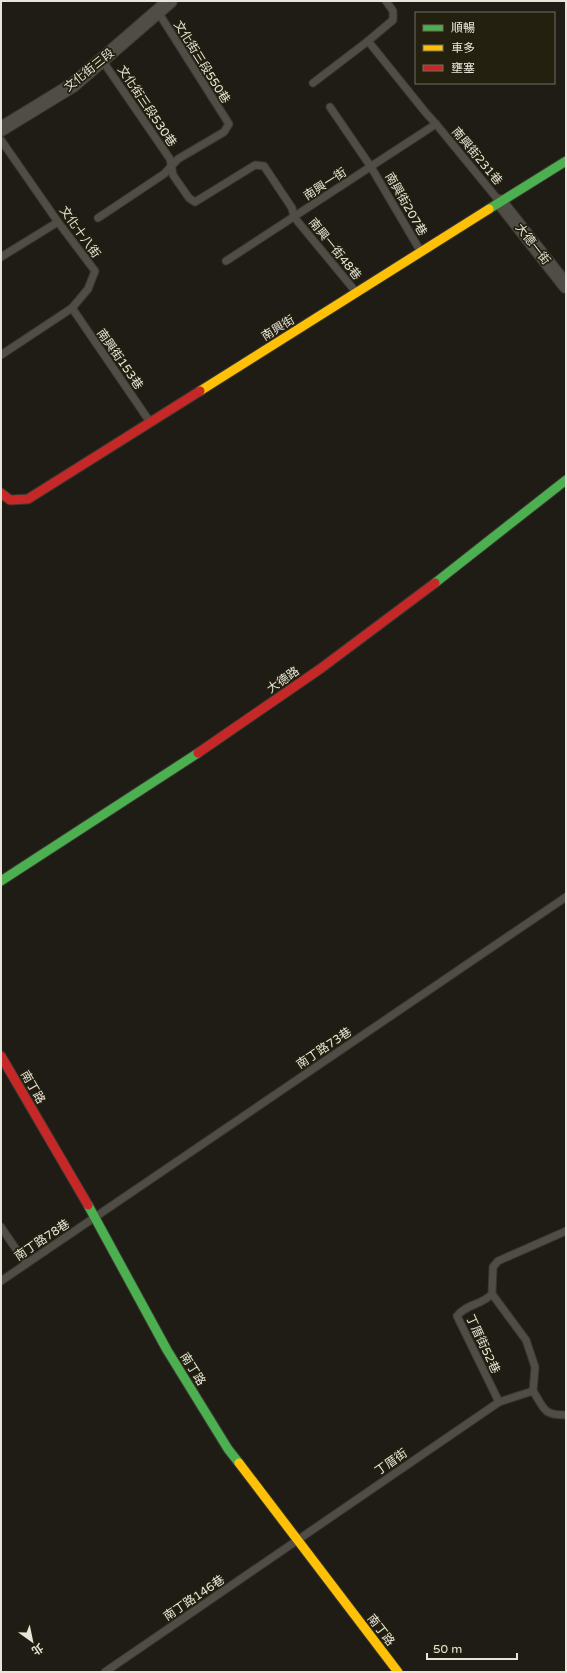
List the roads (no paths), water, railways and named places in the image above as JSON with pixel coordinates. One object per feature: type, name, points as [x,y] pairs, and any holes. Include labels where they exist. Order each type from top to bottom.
[{"type":"street","name":"文化街三段","points":[[1,129],[73,85],[170,1]]},
{"type":"street","name":"南興街","points":[[1,493],[10,500],[28,499],[566,161]]},
{"type":"street","name":"大德一街","points":[[500,202],[566,286]]},
{"type":"street","name":"大德路","points":[[1,880],[260,711],[322,668],[566,480]]},
{"type":"street","name":"南丁路","points":[[1,1056],[95,1217],[167,1350],[228,1449],[398,1672]]},
{"type":"lane","points":[[313,83],[393,20],[393,11],[386,1]]},
{"type":"lane","name":"文化街三段550巷","points":[[158,12],[229,124],[224,132],[178,159],[171,166]]},
{"type":"lane","name":"南興街231巷","points":[[368,41],[500,202]]},
{"type":"lane","name":"文化街三段530巷","points":[[102,60],[170,158],[173,175],[188,198],[195,202],[255,165]]},
{"type":"lane","name":"南興街207巷","points":[[330,108],[371,167],[421,252]]},
{"type":"lane","name":"南興一街","points":[[226,261],[436,124]]},
{"type":"lane","name":"文化十八街","points":[[1,140],[58,222],[95,271],[88,290],[72,308],[1,355]]},
{"type":"lane","name":"南興一街48巷","points":[[255,165],[264,166],[292,208],[294,217],[357,292]]},
{"type":"lane","points":[[98,218],[164,174],[171,166]]},
{"type":"lane","points":[[1,257],[58,222]]},
{"type":"lane","name":"南興街153巷","points":[[72,308],[151,422]]},
{"type":"lane","name":"南丁路73巷","points":[[95,1217],[566,897]]},
{"type":"lane","name":"南丁路78巷","points":[[1,1281],[95,1217]]},
{"type":"lane","points":[[1,1227],[26,1264]]},
{"type":"lane","points":[[566,1231],[498,1261],[493,1266],[492,1294],[526,1340],[535,1367],[533,1391],[545,1410],[551,1415],[566,1415]]},
{"type":"lane","name":"丁厝街52巷","points":[[492,1294],[488,1299],[461,1310],[457,1316],[499,1402]]},
{"type":"lane","points":[[499,1402],[533,1391]]},
{"type":"lane","name":"丁厝街","points":[[297,1541],[499,1402]]},
{"type":"lane","name":"南丁路146巷","points":[[104,1672],[297,1541]]}]
